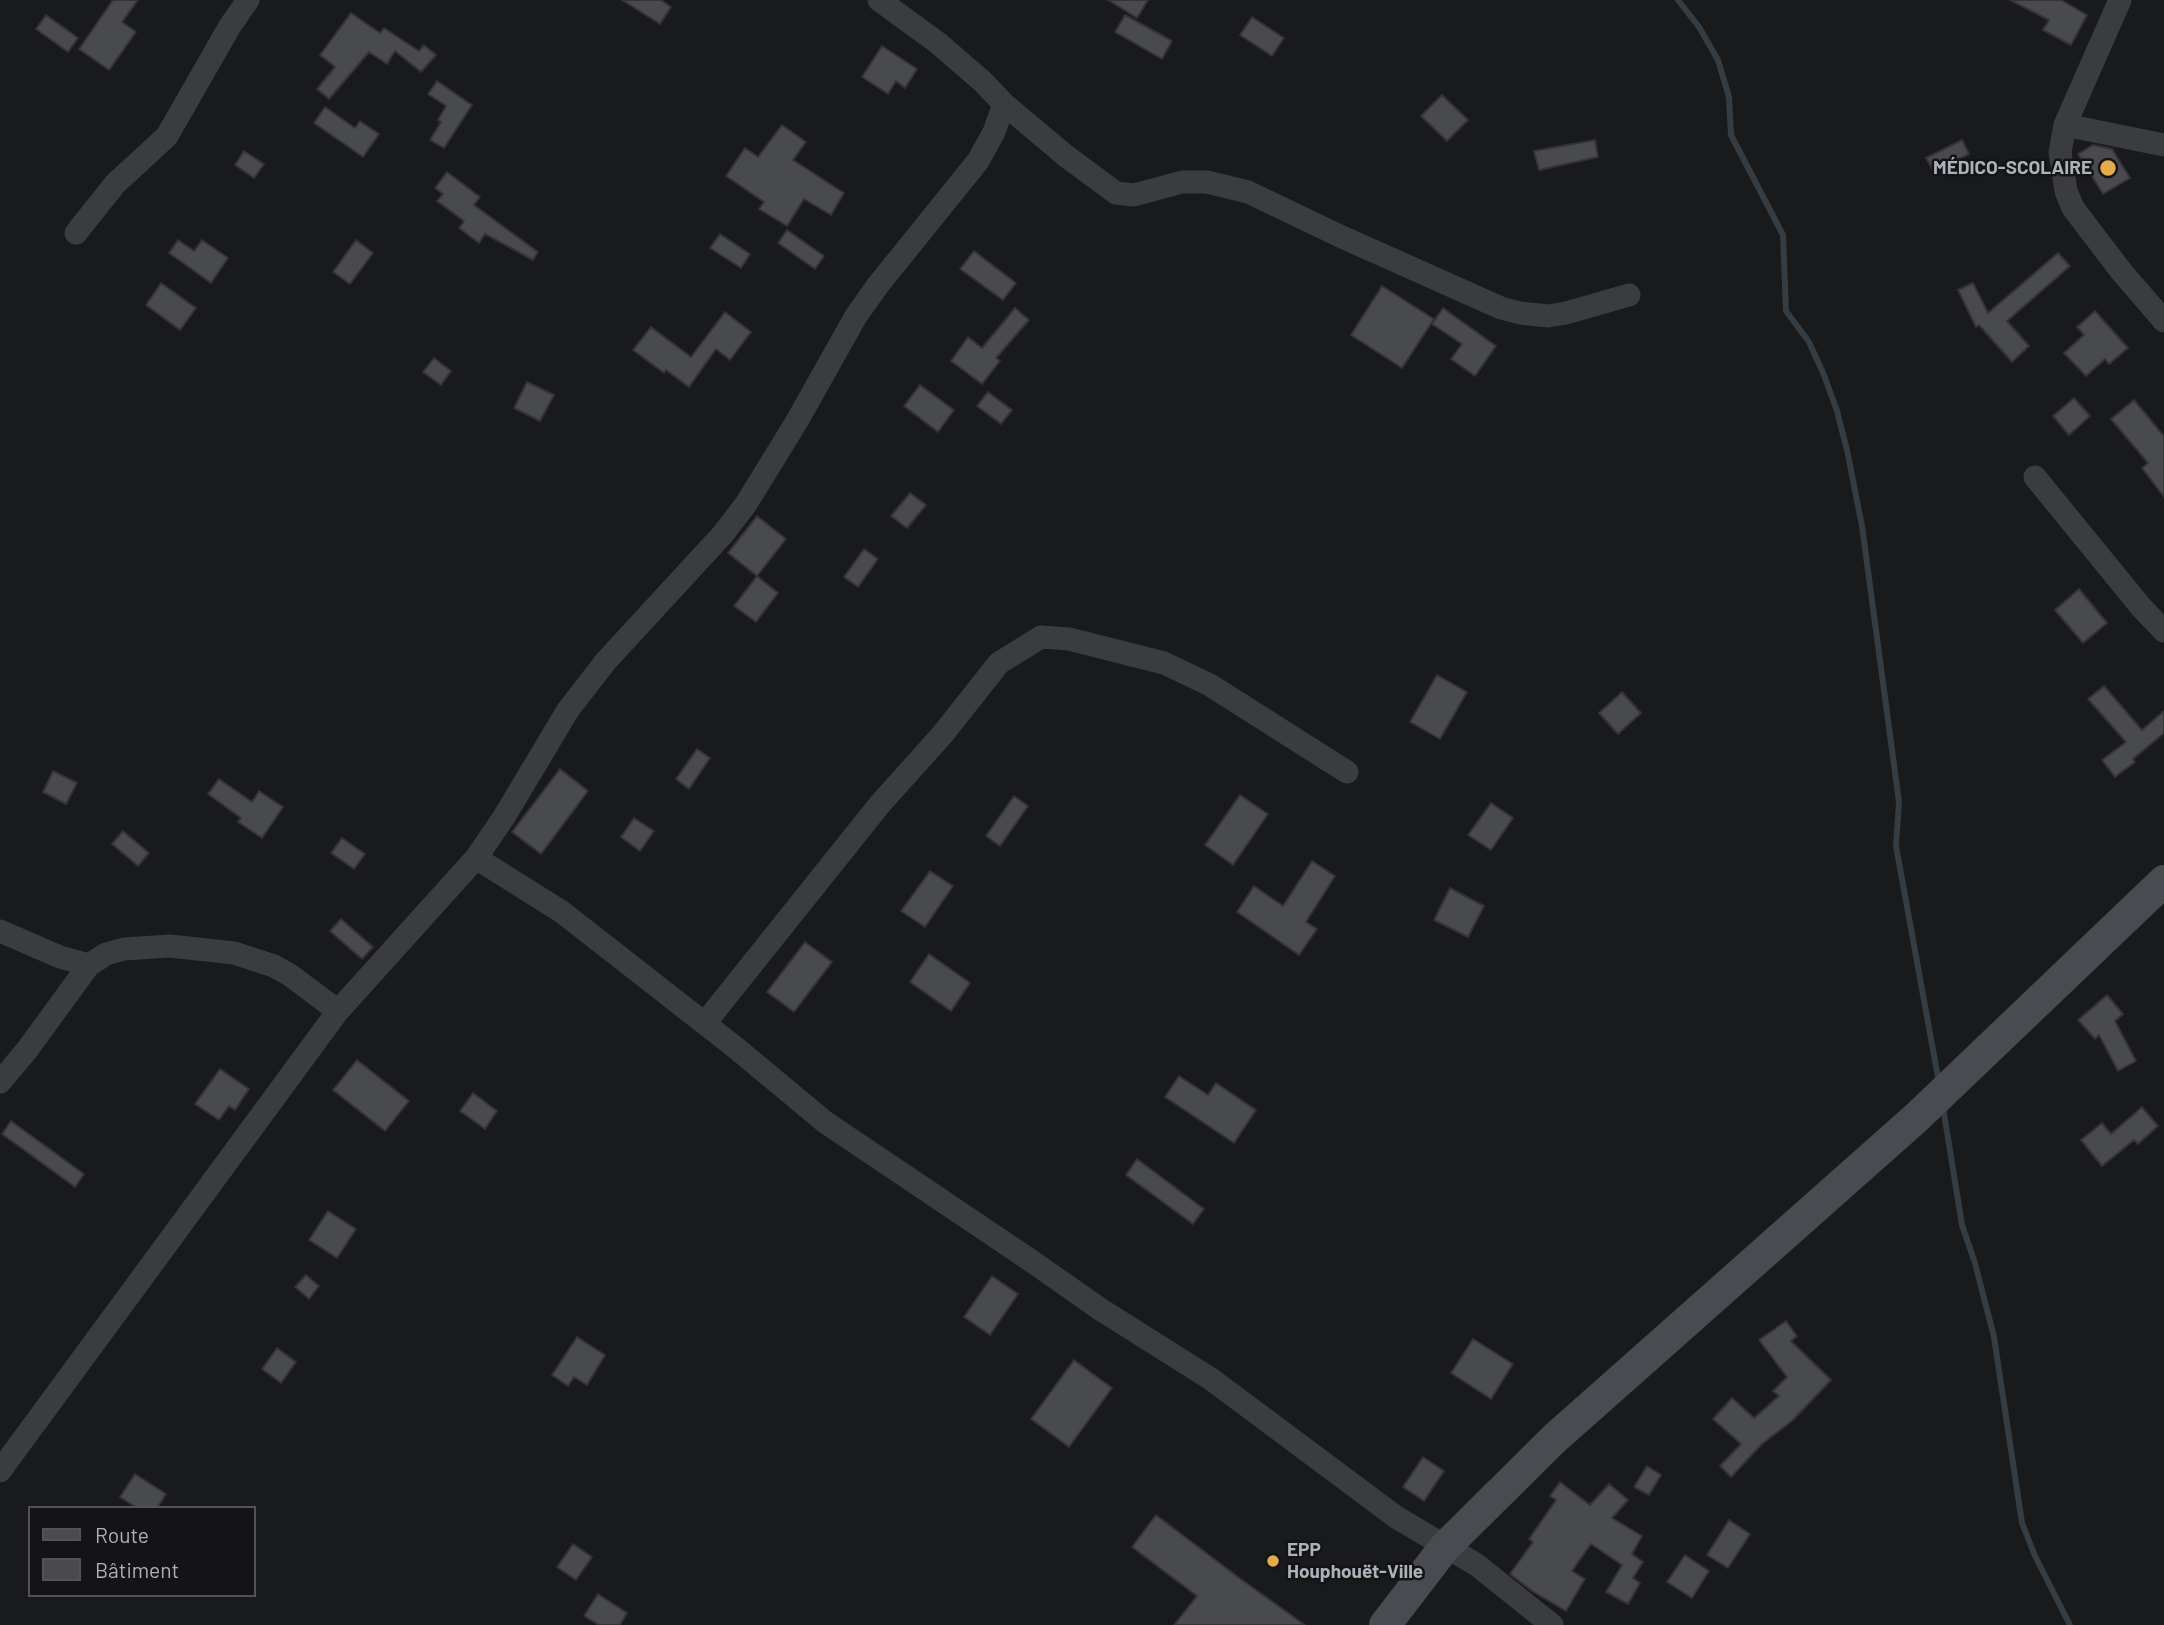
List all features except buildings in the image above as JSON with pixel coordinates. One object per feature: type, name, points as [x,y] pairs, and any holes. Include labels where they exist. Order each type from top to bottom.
[{"type":"street","points":[[76,233],[115,184],[167,136],[230,26],[248,0]]},
{"type":"street","points":[[879,0],[938,43],[1066,156],[1116,192],[1134,195],[1182,182],[1207,182],[1248,192],[1342,237],[1520,313],[1548,316],[1629,295]]},
{"type":"street","points":[[2120,0],[2065,124],[2060,152],[2066,191],[2073,208],[2120,271],[2164,321]]},
{"type":"street","points":[[0,1471],[338,1011],[476,858],[568,710],[606,661],[717,541],[746,504],[856,316],[978,161],[994,132],[1004,104]]},
{"type":"street","points":[[2065,124],[2164,145]]},
{"type":"street","points":[[2035,477],[2141,607],[2164,631]]},
{"type":"street","points":[[705,1023],[880,804],[942,734],[981,683],[999,663],[1041,638],[1069,639],[1164,663],[1210,685],[1347,772]]},
{"type":"street","points":[[476,858],[562,912],[705,1023],[825,1122],[1031,1259],[1100,1309],[1211,1379],[1396,1517],[1444,1548],[1477,1565],[1552,1625]]},
{"type":"street","points":[[1385,1625],[1444,1548],[1554,1439],[1916,1118],[2164,881]]},
{"type":"street","points":[[0,931],[60,957],[89,965]]},
{"type":"street","points":[[0,1082],[34,1041],[89,965],[106,954],[124,949],[170,946],[234,953],[290,975],[338,1011]]},
{"type":"waterway","points":[[1678,0],[1699,27],[1718,60],[1729,97],[1731,135],[1783,235],[1786,311],[1809,342],[1824,375],[1847,450],[1862,526],[1899,802],[1896,846],[1939,1083]]},
{"type":"waterway","points":[[1943,1107],[1962,1225],[1994,1337],[2022,1523],[2035,1556],[2070,1625]]},
{"type":"place","name":"MÉDICO-SCOLAIRE","points":[[2108,168]]},
{"type":"place","name":"EPP Houphouët-Ville","points":[[1273,1561]]}]
